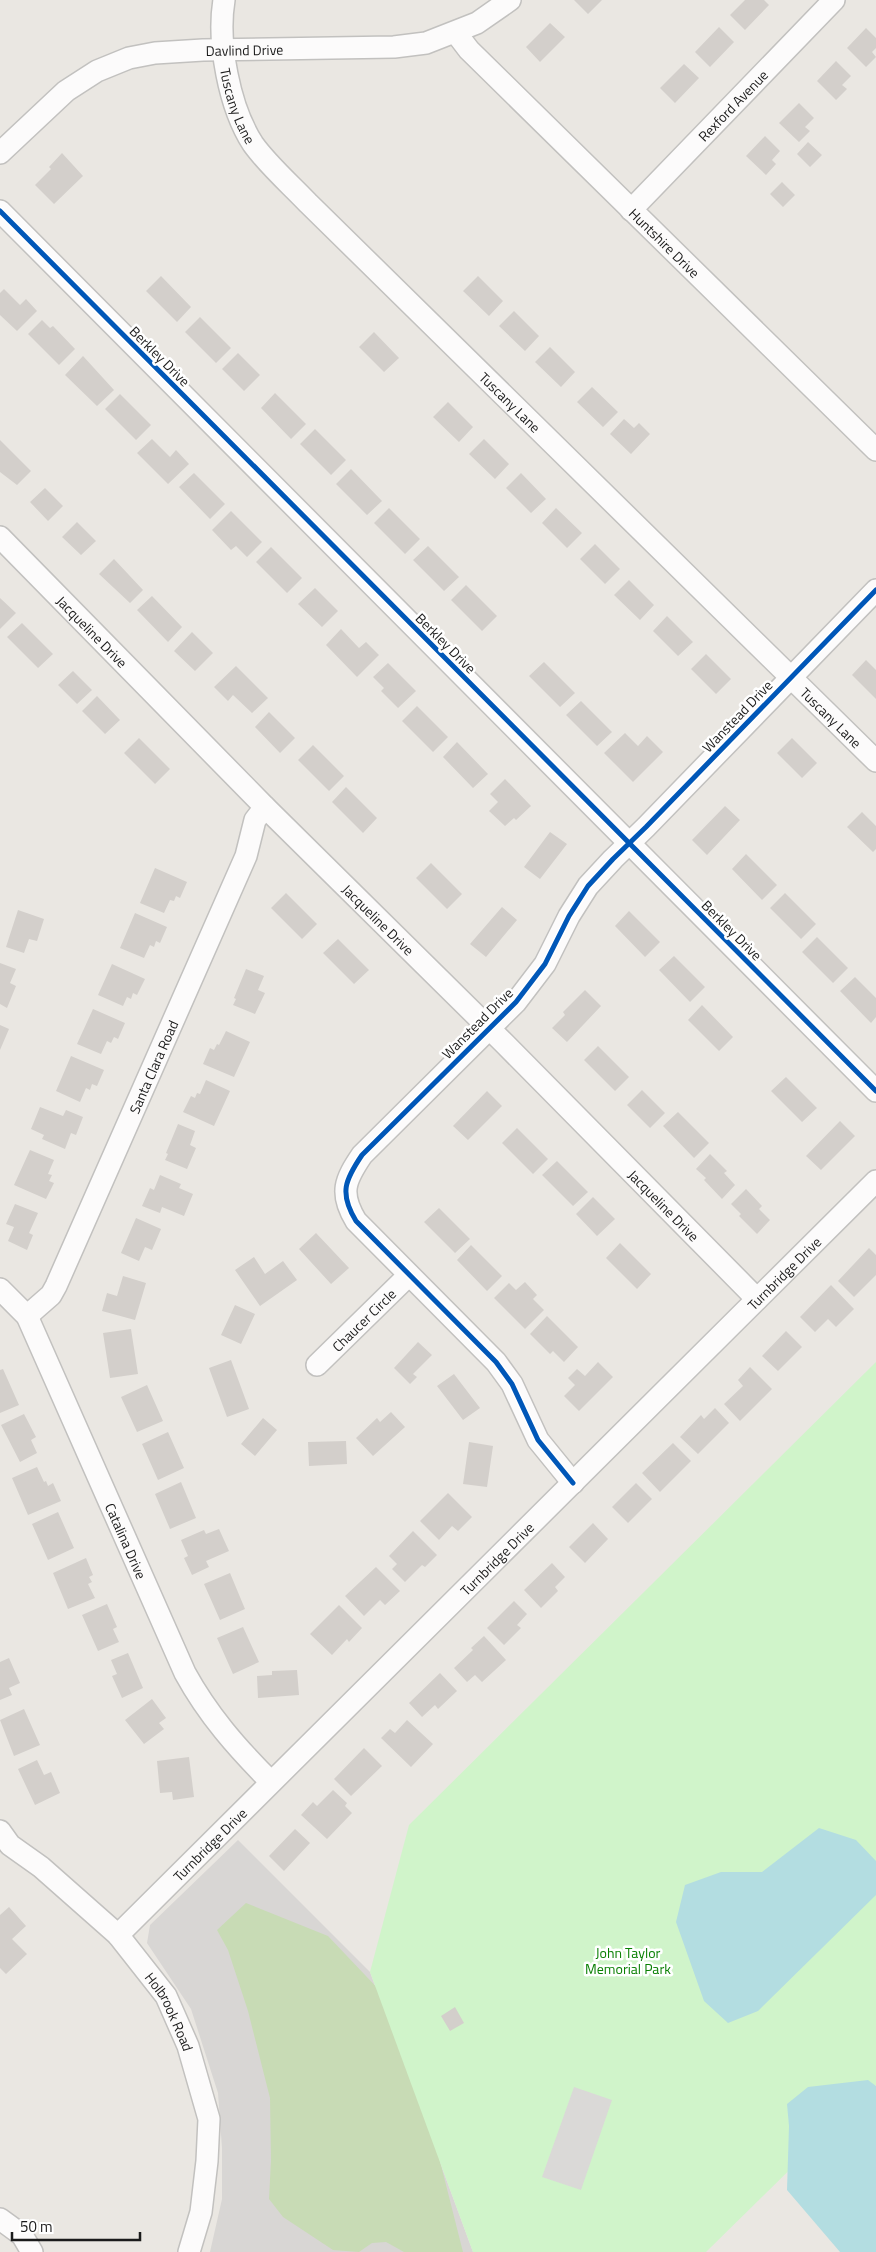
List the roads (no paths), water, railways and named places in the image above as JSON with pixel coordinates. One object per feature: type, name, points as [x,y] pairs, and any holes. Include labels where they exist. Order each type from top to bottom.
[{"type":"street","name":"Tuscany Lane","points":[[224,0],[221,29],[226,70],[240,116],[253,144],[274,168],[876,762]]},
{"type":"street","name":"Davlind Drive","points":[[0,153],[66,91],[97,71],[129,58],[155,53],[394,47],[426,43],[456,34],[478,23],[510,0]]},
{"type":"street","name":"Rexford Avenue","points":[[631,210],[834,0]]},
{"type":"street","name":"Huntshire Drive","points":[[456,34],[469,50],[876,450]]},
{"type":"street","name":"Berkley Drive","points":[[0,211],[876,1091]]},
{"type":"street","name":"Jacqueline Drive","points":[[0,537],[265,807],[489,1028],[757,1299]]},
{"type":"street","name":"Wanstead Drive","points":[[573,1484],[538,1440],[505,1373],[356,1221],[349,1209],[346,1184],[350,1173],[362,1155],[516,1002],[541,970],[569,916],[588,886],[876,590]]},
{"type":"street","name":"Santa Clara Road","points":[[27,1316],[51,1295],[56,1286],[246,856],[255,820],[265,807]]},
{"type":"street","name":"Turnbridge Drive","points":[[118,1935],[876,1181]]},
{"type":"street","name":"Chaucer Circle","points":[[317,1365],[409,1275]]},
{"type":"street","name":"Catalina Drive","points":[[0,1289],[27,1316],[185,1673],[213,1719],[270,1782]]},
{"type":"street","name":"Holbrook Road","points":[[0,1832],[10,1845],[41,1867],[118,1935],[166,1996],[188,2046],[209,2119],[202,2212],[190,2252]]},
{"type":"street","points":[[0,2219],[22,2235],[32,2252]]},
{"type":"water","points":[[819,1828],[856,1840],[876,1861],[876,1895],[758,2011],[728,2023],[704,2001],[676,1922],[685,1885],[721,1872],[762,1872]]},
{"type":"water","points":[[868,2080],[876,2086],[876,2252],[840,2252],[787,2190],[789,2126],[787,2104],[808,2087]]},
{"type":"park label","name":"John Taylor Memorial Park","points":[[628,1960]]}]
